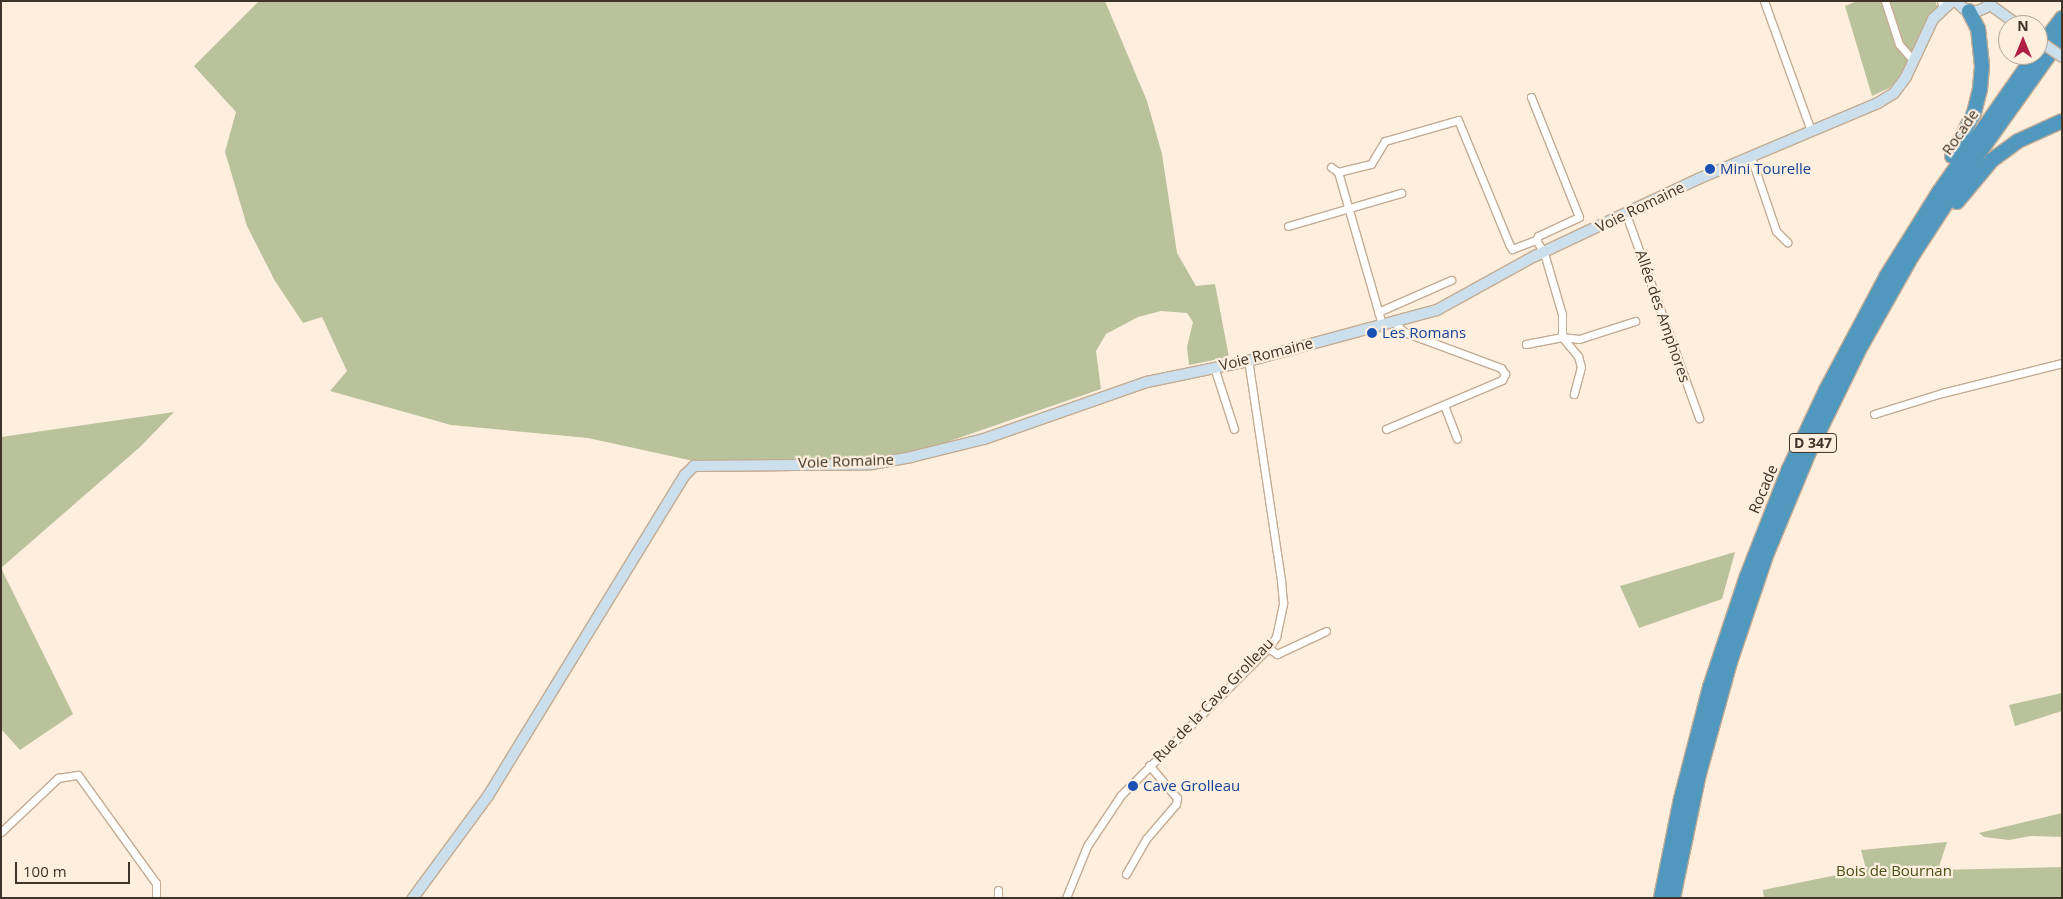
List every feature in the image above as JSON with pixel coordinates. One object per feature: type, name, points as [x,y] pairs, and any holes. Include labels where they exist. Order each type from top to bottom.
[{"type":"highway","points":[[1969,11],[1978,29],[1982,66],[1980,89],[1963,139],[1914,220],[1918,236],[1937,229],[1992,160],[2018,141],[2062,121]]},
{"type":"highway","points":[[2048,37],[2062,18]]},
{"type":"highway","name":"D 347","points":[[1673,898],[1713,718],[1767,553],[1844,379],[1918,236],[2062,37]]},
{"type":"highway","name":"Rocade","points":[[1662,898],[1702,715],[1756,549],[1822,398],[1918,236],[2028,65]]},
{"type":"street","points":[[1764,1],[1811,131]]},
{"type":"street","points":[[1885,1],[1899,44],[1913,60]]},
{"type":"street","name":"Voie Romaine","points":[[413,898],[484,802],[690,468],[703,463],[858,464],[911,457],[984,439],[1148,382],[1248,360],[1444,308],[1544,253],[1894,93],[1933,19],[1942,5],[1952,1]]},
{"type":"street","points":[[1956,1],[1969,11],[1980,10],[1990,2],[2006,15]]},
{"type":"street","points":[[2048,47],[2062,57]]},
{"type":"street","points":[[1338,172],[1371,164],[1385,141],[1458,120],[1512,249],[1536,240],[1579,218],[1531,97]]},
{"type":"street","points":[[1751,157],[1776,231],[1787,242]]},
{"type":"street","points":[[1331,167],[1338,172],[1347,209],[1382,324]]},
{"type":"street","points":[[1288,226],[1401,193]]},
{"type":"street","name":"Allée des Amphores","points":[[1626,214],[1699,418]]},
{"type":"street","points":[[1536,240],[1544,253],[1562,314],[1562,337],[1578,356],[1581,367],[1574,394]]},
{"type":"street","points":[[1378,312],[1451,280]]},
{"type":"street","points":[[1386,429],[1502,380],[1505,374],[1501,368],[1404,332],[1393,321]]},
{"type":"street","points":[[1526,344],[1562,337],[1579,339],[1635,321]]},
{"type":"street","name":"Rue de la Cave Grolleau","points":[[1066,898],[1087,846],[1104,818],[1149,765],[1268,648],[1276,636],[1283,603],[1248,360]]},
{"type":"street","points":[[1874,414],[1942,392],[2062,363]]},
{"type":"street","points":[[1214,367],[1234,429]]},
{"type":"street","points":[[1444,405],[1457,439]]},
{"type":"street","points":[[1268,648],[1277,654],[1326,631]]},
{"type":"street","points":[[1126,874],[1146,839],[1176,804],[1177,798],[1149,765]]},
{"type":"street","points":[[1,832],[58,778],[78,775],[156,883],[156,898]]},
{"type":"green space","points":[[259,1],[1105,1],[1147,101],[1162,154],[1177,253],[1196,286],[1215,284],[1229,357],[1189,365],[1187,347],[1193,322],[1187,313],[1161,311],[1138,317],[1106,334],[1096,351],[1101,389],[921,451],[845,460],[689,460],[588,438],[451,425],[330,391],[347,371],[322,317],[303,323],[275,281],[247,226],[225,152],[236,112],[194,66]]},
{"type":"green space","points":[[1857,1],[1935,1],[1938,8],[1913,48],[1904,73],[1889,88],[1872,96],[1845,6]]},
{"type":"green space","points":[[174,412],[140,447],[1,568],[1,437]]},
{"type":"green space","points":[[1735,552],[1722,599],[1639,628],[1620,586]]},
{"type":"green space","points":[[1,568],[73,714],[20,750],[1,729]]},
{"type":"green space","points":[[2062,693],[2062,711],[2015,726],[2009,705]]},
{"type":"green space","name":"Bois de Bournan","points":[[2062,813],[2062,837],[2031,836],[2009,840],[1984,837],[1979,833]]},
{"type":"green space","points":[[1947,842],[1938,870],[2062,867],[2062,898],[1764,898],[1763,890],[1866,869],[1861,850]]},
{"type":"place","name":"Mini Tourelle","points":[[1710,169]]},
{"type":"place","name":"Les Romans","points":[[1372,333]]},
{"type":"place","name":"Cave Grolleau","points":[[1133,786]]}]
